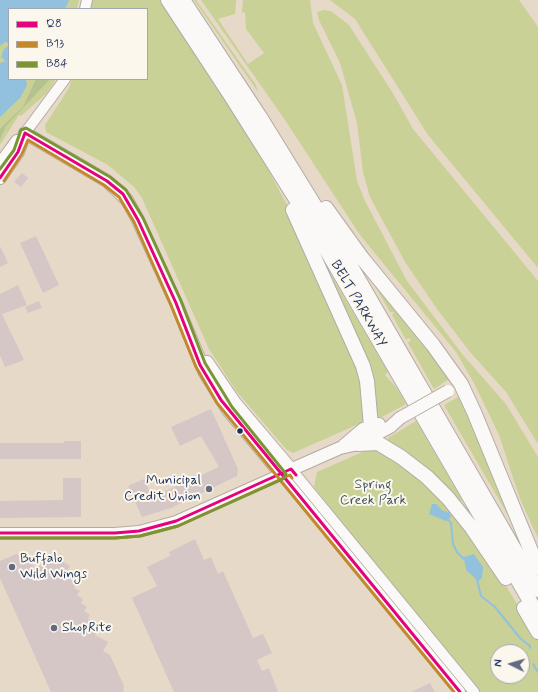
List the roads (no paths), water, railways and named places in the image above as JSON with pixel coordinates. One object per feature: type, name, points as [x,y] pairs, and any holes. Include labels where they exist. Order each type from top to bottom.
[{"type":"highway","name":"BELT PARKWAY","points":[[168,0],[269,157],[338,270],[538,615]]},
{"type":"highway","name":"BELT PARKWAY","points":[[182,0],[221,57],[345,255],[538,590]]},
{"type":"highway","points":[[221,57],[262,106],[348,239],[433,345],[461,384],[538,568]]},
{"type":"highway","points":[[269,157],[360,358],[367,381],[371,426]]},
{"type":"highway","points":[[358,444],[375,442],[385,447],[414,466],[438,488],[489,552],[538,632]]},
{"type":"main road","points":[[25,133],[107,181],[123,194],[135,213],[185,325],[226,392],[286,472],[340,448],[358,444],[390,427],[400,418],[461,384]]},
{"type":"main road","points":[[0,164],[25,133]]},
{"type":"main road","points":[[0,178],[18,152],[25,133]]},
{"type":"main road","points":[[340,448],[363,429],[400,418]]},
{"type":"street","points":[[25,133],[64,80]]},
{"type":"street","points":[[0,533],[115,533],[139,531],[176,522],[286,472]]},
{"type":"street","points":[[286,472],[460,692]]},
{"type":"street","points":[[286,472],[474,692]]},
{"type":"water","points":[[0,0],[69,0],[65,8],[8,8],[8,43],[5,42],[0,46]]},
{"type":"water","points":[[8,46],[8,80],[26,80],[27,85],[20,98],[0,117],[0,63],[6,61],[1,57],[4,49]]},
{"type":"water","points":[[432,504],[436,504],[443,511],[449,512],[451,517],[446,521],[429,514]]},
{"type":"water","points":[[474,554],[483,567],[482,578],[478,581],[466,570],[464,557]]},
{"type":"waterway","points":[[446,518],[451,523],[453,544],[457,552],[466,561]]},
{"type":"waterway","points":[[477,580],[481,596],[495,607],[520,638],[528,644]]},
{"type":"waterway","points":[[533,664],[538,672]]},
{"type":"place","name":"Municipal Credit Union","points":[[209,489]]},
{"type":"place","name":"Buffalo Wild Wings","points":[[12,567]]},
{"type":"place","name":"ShopRite","points":[[54,628]]},
{"type":"park label","name":"Spring Creek Park","points":[[373,494]]}]
